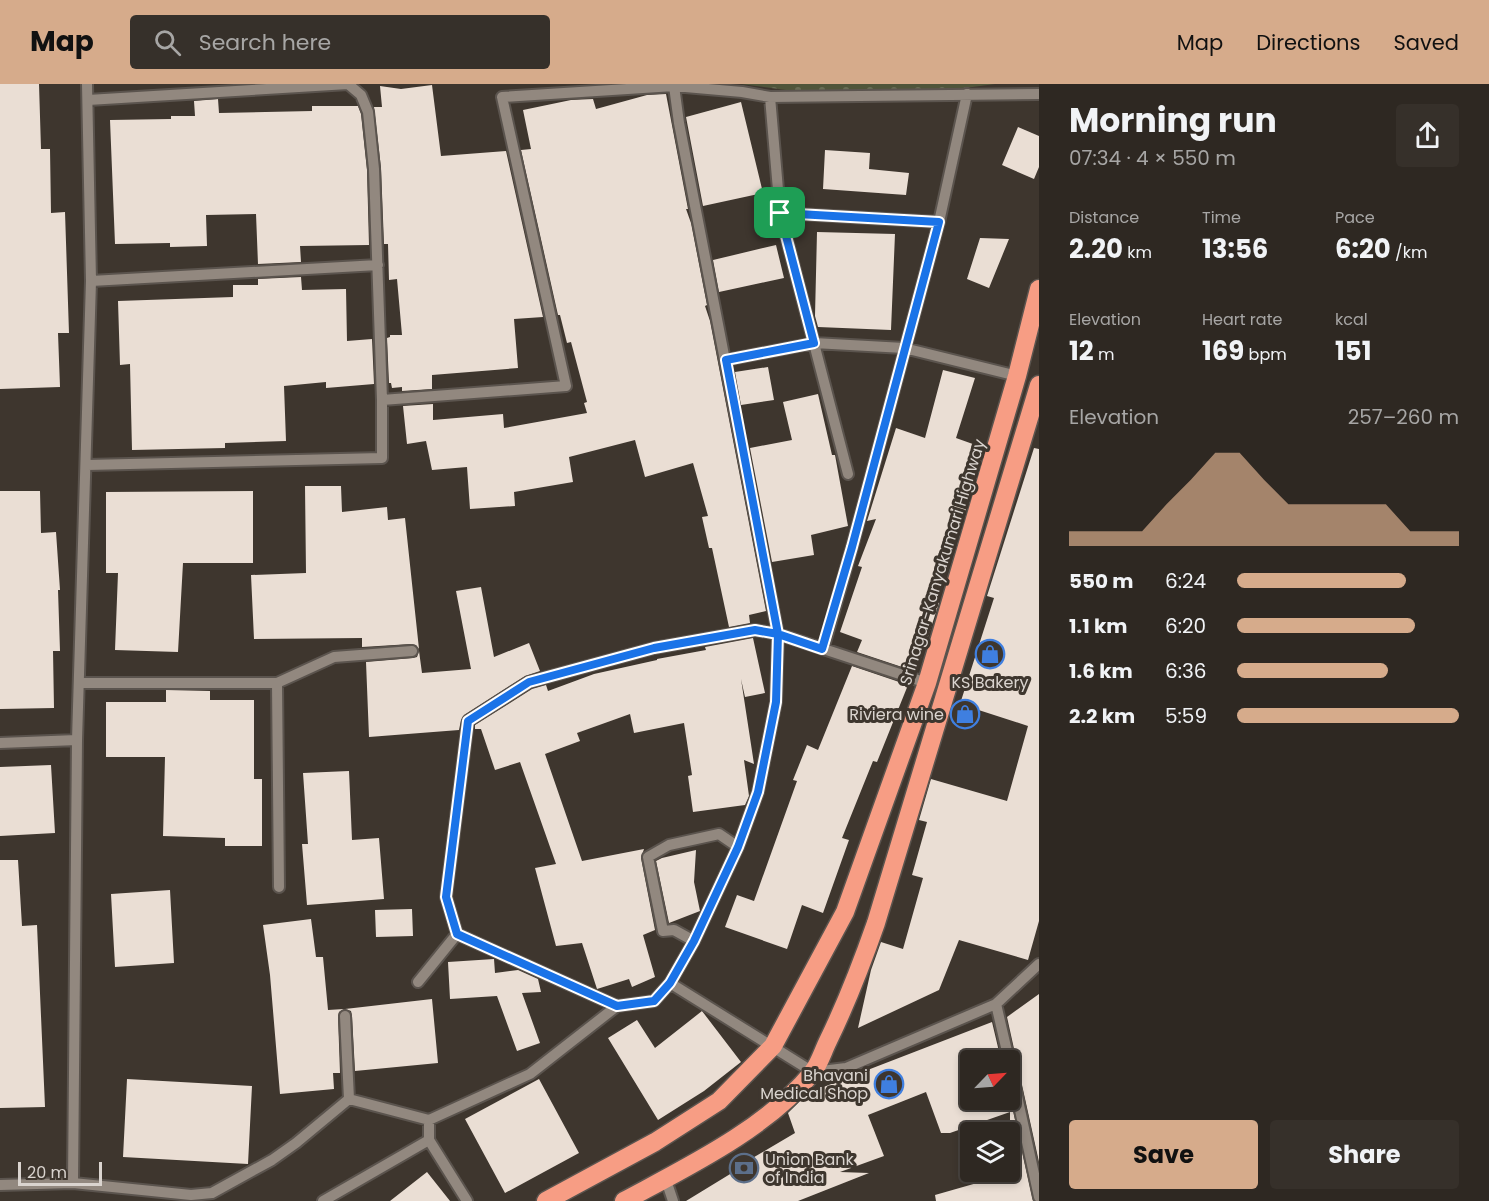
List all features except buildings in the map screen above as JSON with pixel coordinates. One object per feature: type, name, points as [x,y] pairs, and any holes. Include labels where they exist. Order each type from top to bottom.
[{"type":"highway","name":"Srinagar-Kanyakumari Highway","points":[[546,1201],[655,1142],[719,1101],[773,1046],[845,912],[927,682],[1017,376],[1039,289]]},
{"type":"highway","points":[[626,1201],[737,1137],[780,1104],[813,1072],[848,1001],[876,922],[1035,416],[1039,385]]},
{"type":"street","points":[[73,1183],[77,740],[92,281],[87,84]]},
{"type":"street","points":[[87,465],[382,458],[374,169],[368,112],[361,95],[348,84],[88,100]]},
{"type":"street","points":[[349,1099],[429,1120],[530,1074],[617,1006],[654,1001],[670,983],[694,941],[738,847],[758,792],[776,702],[778,634],[679,123],[674,86]]},
{"type":"street","points":[[382,400],[566,386],[502,97],[674,86],[770,97],[1039,94]]},
{"type":"street","points":[[822,649],[852,547],[939,222],[967,94]]},
{"type":"street","points":[[770,97],[780,213],[848,474]]},
{"type":"street","points":[[780,213],[939,222]]},
{"type":"street","points":[[92,281],[378,265]]},
{"type":"street","points":[[726,360],[814,343],[904,348],[1017,376]]},
{"type":"street","points":[[617,1006],[457,934],[446,897],[468,721],[529,682],[654,648],[755,630],[778,634],[927,682]]},
{"type":"street","points":[[80,683],[277,683],[334,657],[412,651]]},
{"type":"street","points":[[277,683],[279,887]]},
{"type":"street","points":[[0,743],[77,740]]},
{"type":"street","points":[[694,941],[674,930],[663,931],[648,857],[669,845],[719,834],[738,847]]},
{"type":"street","points":[[418,982],[457,934]]},
{"type":"street","points":[[670,983],[813,1072],[846,1068],[996,1004],[1039,964]]},
{"type":"street","points":[[996,1004],[1006,1050]]},
{"type":"street","points":[[345,1016],[349,1099]]},
{"type":"street","points":[[0,1185],[73,1183],[214,1197],[296,1143],[349,1099]]},
{"type":"street","points":[[1020,1110],[1039,1197]]},
{"type":"street","points":[[429,1120],[429,1140],[466,1201]]},
{"type":"street","points":[[323,1201],[429,1140]]},
{"type":"street","points":[[666,1180],[673,1201]]},
{"type":"green space","points":[[741,84],[995,84],[867,101]]},
{"type":"place","name":"KS Bakery","points":[[990,654]]},
{"type":"place","name":"Riviera wine","points":[[965,714]]},
{"type":"place","name":"Bhavani Medical Shop","points":[[889,1084]]},
{"type":"place","name":"Union Bank of India","points":[[744,1168]]},
{"type":"route","points":[[780,213],[814,343],[726,360],[778,634],[776,702],[758,792],[738,847],[694,941],[670,983],[654,1001],[617,1006],[457,934],[446,897],[468,721],[529,682],[654,648],[755,630],[778,634],[822,649],[852,547],[939,222],[780,213]]}]
